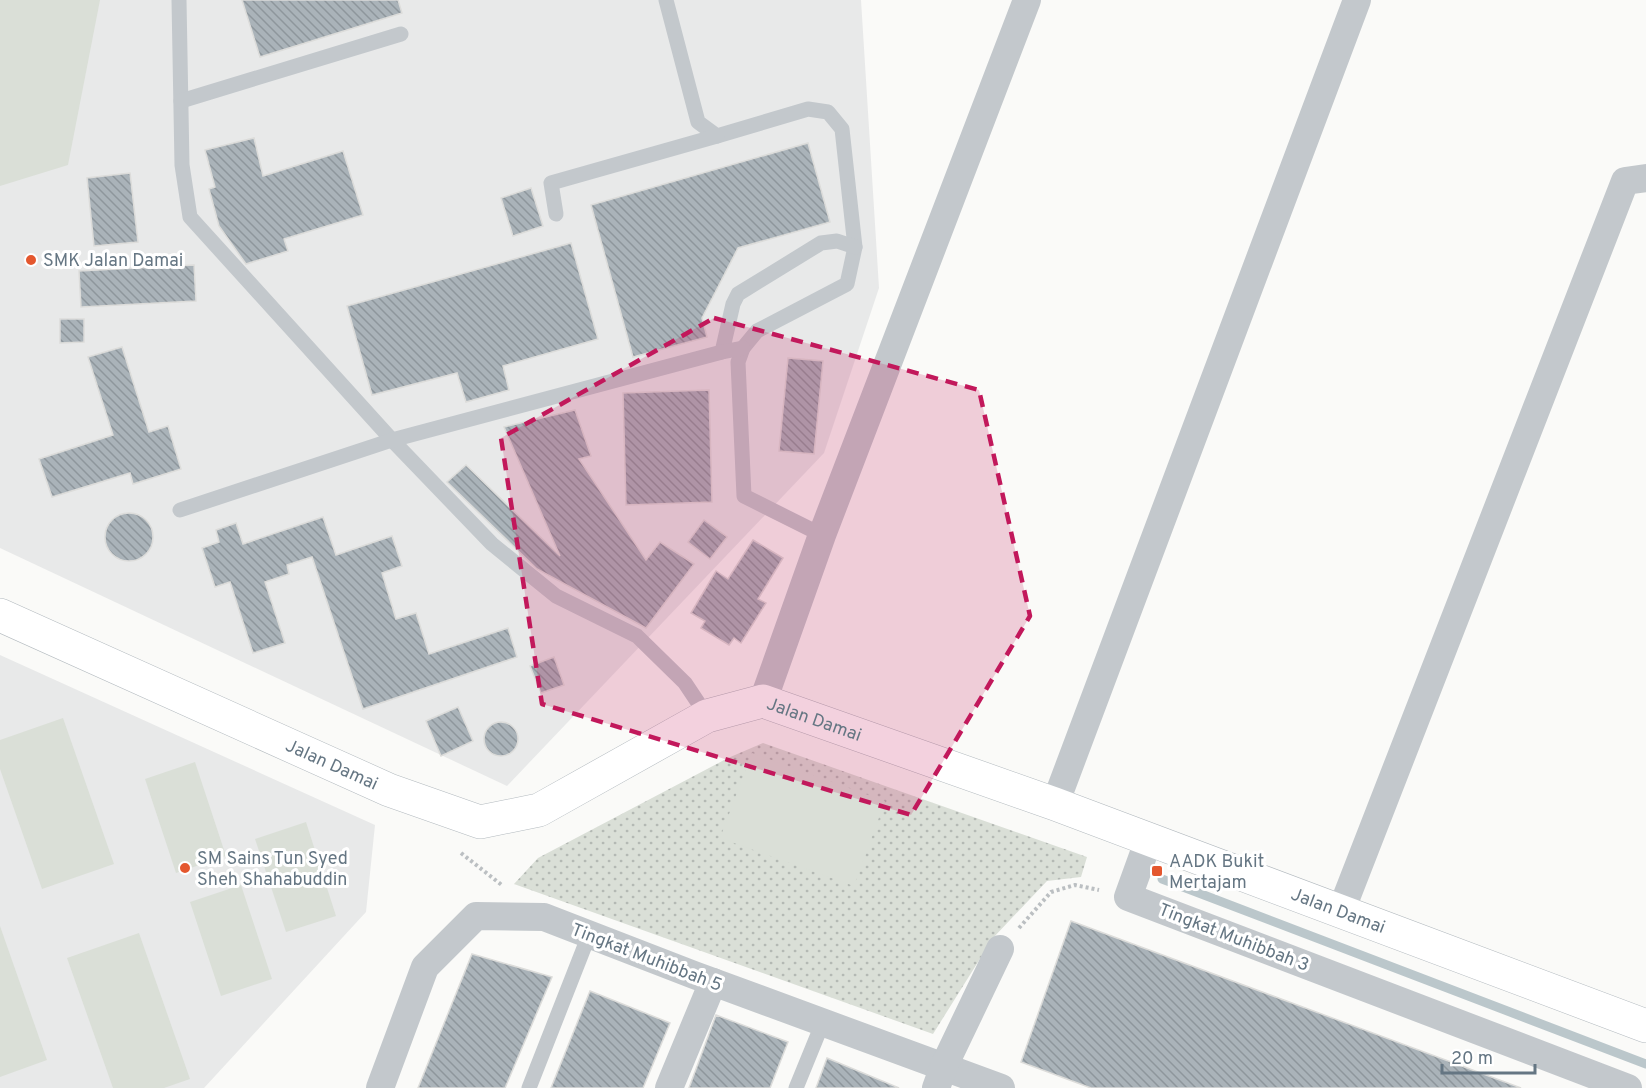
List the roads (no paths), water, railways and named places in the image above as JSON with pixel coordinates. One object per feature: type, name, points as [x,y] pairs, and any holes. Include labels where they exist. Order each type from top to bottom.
[{"type":"main road","name":"Jalan Damai","points":[[0,615],[389,790],[480,822],[539,810],[707,716],[763,701],[1055,804],[1645,1023]]},
{"type":"street","points":[[763,701],[822,535],[1027,0]]},
{"type":"street","points":[[1055,804],[1357,0]]},
{"type":"street","points":[[1341,911],[1625,182],[1646,178]]},
{"type":"street","name":"Tingkat Muhibbah 3","points":[[1149,839],[1128,897],[1628,1088]]},
{"type":"street","name":"Tingkat Muhibbah 5","points":[[380,1088],[425,967],[476,916],[544,917],[823,1022],[940,1077],[1001,1088]]},
{"type":"street","points":[[940,1077],[1000,949]]},
{"type":"street","points":[[669,1088],[713,982]]},
{"type":"lane","points":[[179,0],[182,165],[190,217],[392,440],[492,544],[556,596],[637,636],[685,683],[707,716]]},
{"type":"lane","points":[[666,0],[698,122],[717,136]]},
{"type":"lane","points":[[180,101],[402,34]]},
{"type":"lane","points":[[556,214],[551,183],[808,109],[828,112],[842,129],[855,247],[847,284],[757,331],[743,348],[738,362],[744,496],[822,535]]},
{"type":"lane","points":[[722,352],[733,304],[738,294],[822,243],[837,241],[855,247]]},
{"type":"lane","points":[[180,510],[392,440],[743,348]]},
{"type":"lane","points":[[529,1088],[589,935]]},
{"type":"lane","points":[[796,1088],[823,1022]]},
{"type":"waterway","points":[[1162,879],[1646,1064]]},
{"type":"place","name":"SMK Jalan Damai","points":[[31,260]]},
{"type":"place","name":"SM Sains Tun Syed Sheh Shahabuddin","points":[[185,868]]},
{"type":"place","name":"AADK Bukit Mertajam","points":[[1157,871]]}]
